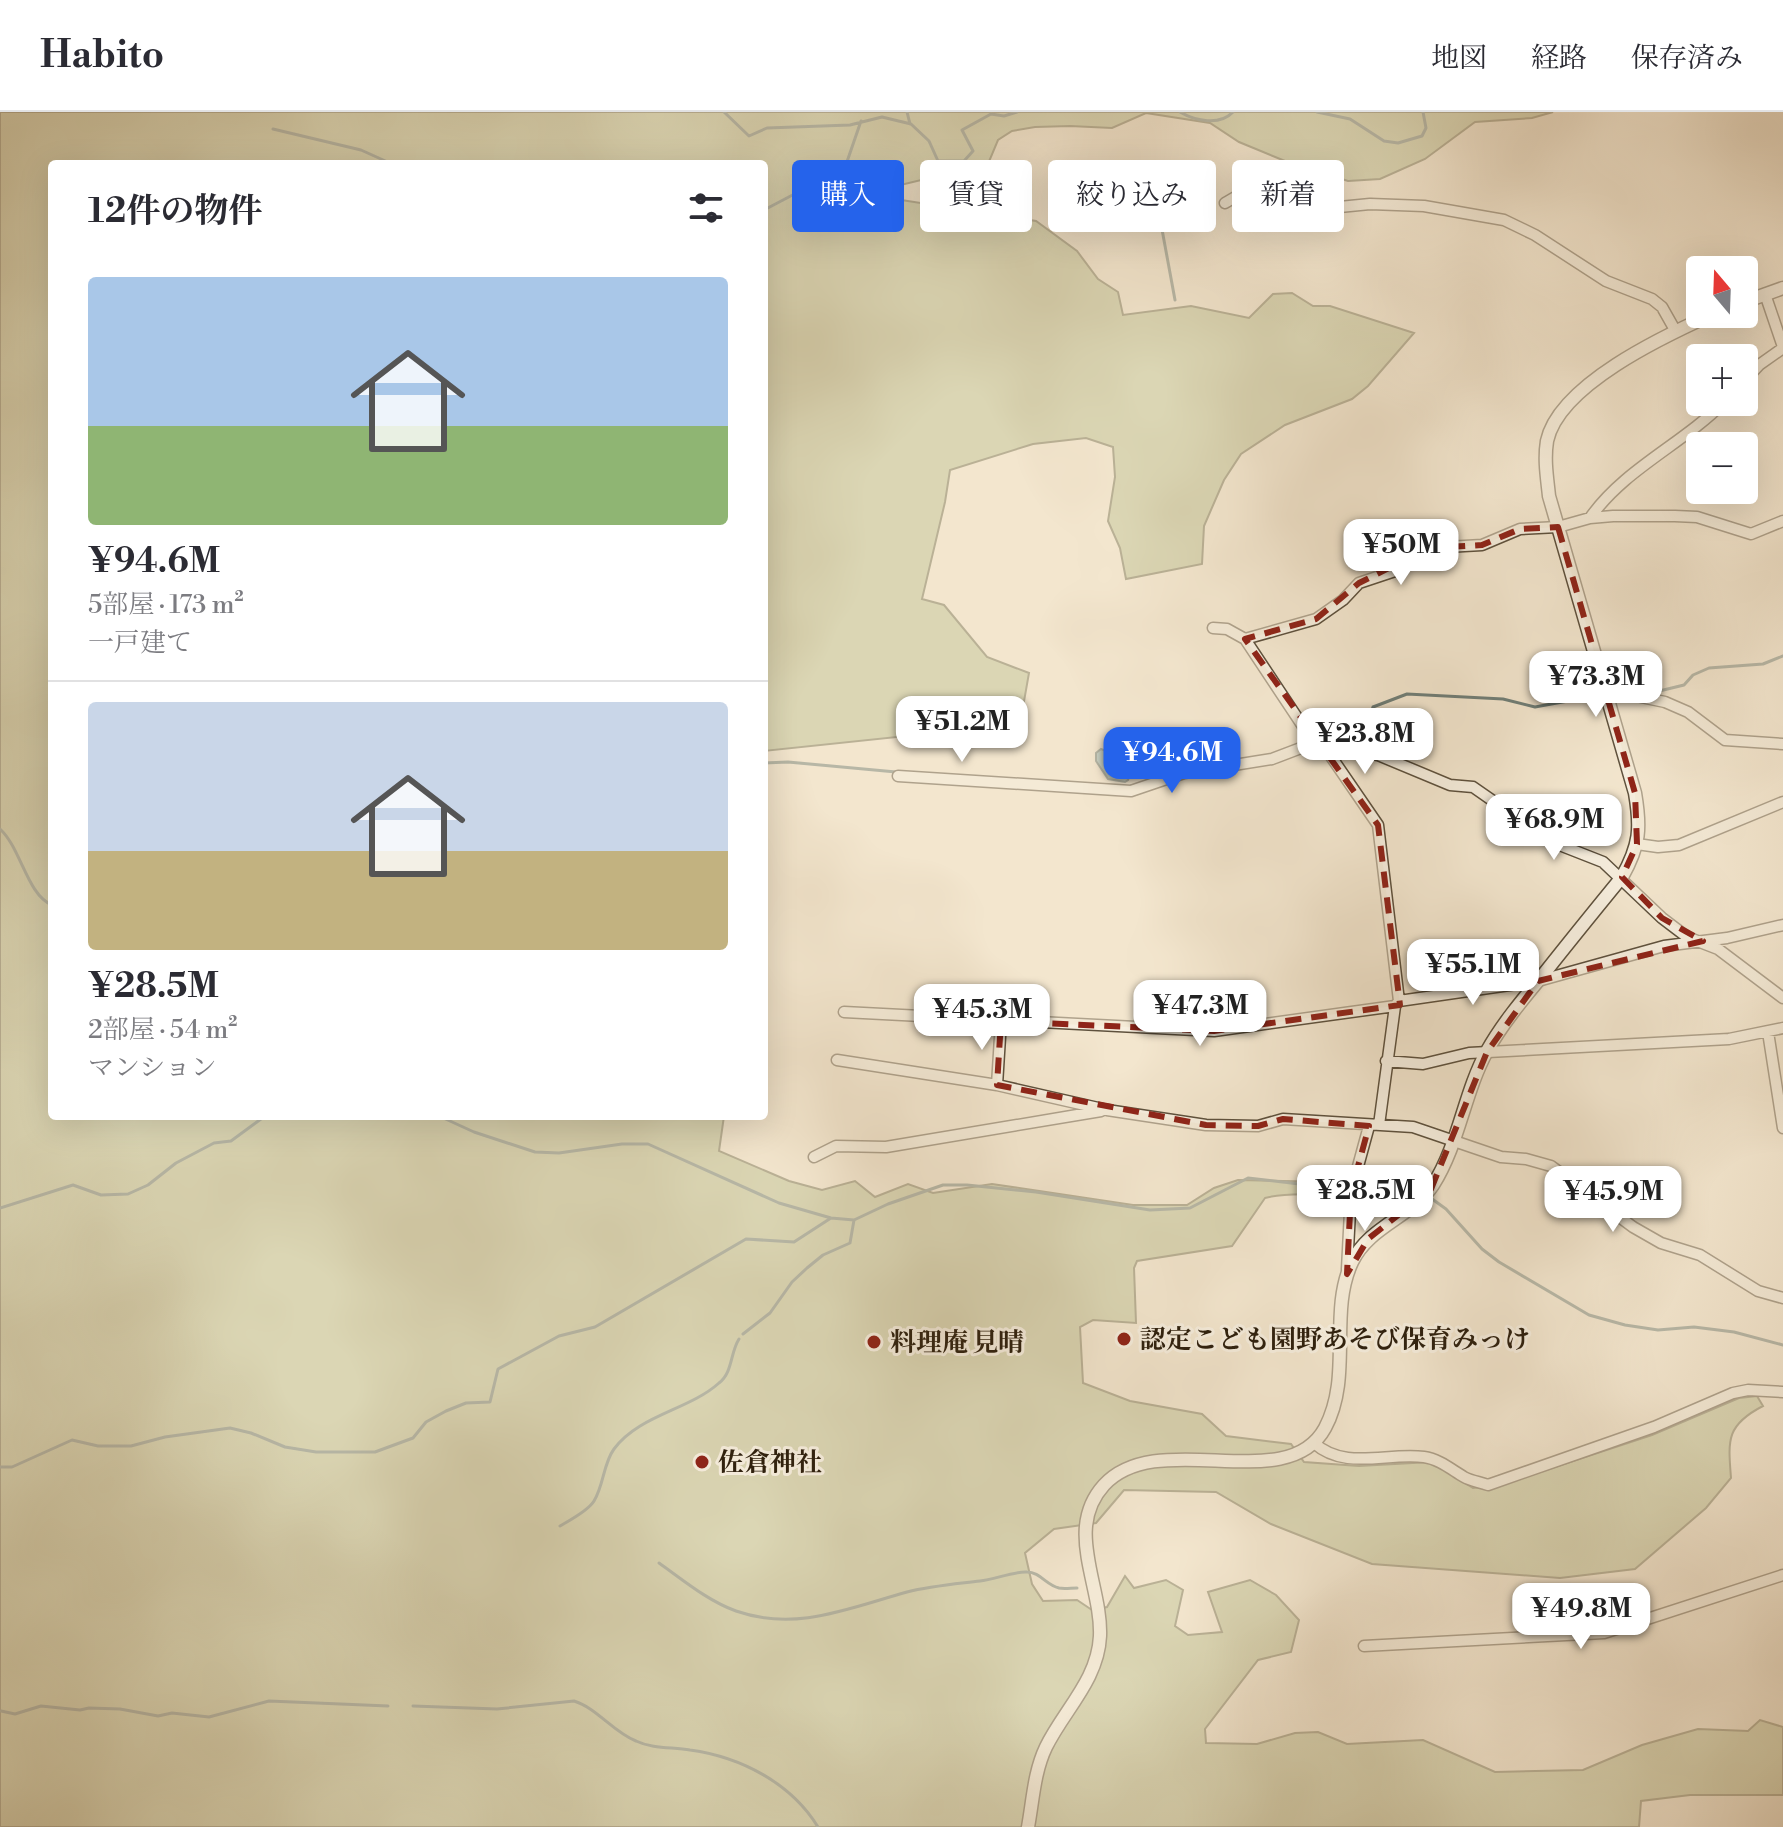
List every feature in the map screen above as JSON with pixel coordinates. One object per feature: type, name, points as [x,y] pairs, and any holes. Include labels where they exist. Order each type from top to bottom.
[{"type":"street","points":[[1225,203],[1237,196],[1250,196],[1309,210],[1370,204],[1424,206],[1504,220],[1535,235],[1606,281],[1652,299],[1662,307],[1675,330]]},
{"type":"street","points":[[1758,297],[1783,288]]},
{"type":"street","points":[[1758,366],[1783,348],[1765,294]]},
{"type":"street","points":[[1347,1274],[1368,1239],[1426,1193],[1441,1170],[1487,1052],[1505,1023],[1622,877],[1637,844],[1640,820],[1635,793],[1558,527],[1545,465],[1547,439],[1560,410],[1588,383],[1686,325]]},
{"type":"street","points":[[1590,518],[1598,506],[1630,477],[1710,416]]},
{"type":"street","points":[[1245,639],[1316,619],[1343,600],[1359,583],[1395,571],[1429,548],[1482,545],[1520,529],[1558,527],[1590,518],[1697,517],[1751,534],[1783,521]]},
{"type":"street","points":[[1028,1827],[1044,1751],[1084,1687],[1095,1663],[1100,1620],[1084,1534],[1088,1515],[1103,1486],[1131,1466],[1151,1461],[1259,1461],[1279,1458],[1314,1443],[1325,1430],[1339,1383],[1354,1183],[1374,1126],[1397,1003],[1378,825],[1330,755],[1314,743],[1245,639],[1227,629],[1213,628]]},
{"type":"street","points":[[1607,690],[1665,702],[1688,712],[1725,740],[1783,744]]},
{"type":"street","points":[[898,776],[1131,791],[1184,773],[1272,759],[1314,743],[1378,755],[1450,785],[1473,787],[1552,842],[1603,862],[1662,918],[1687,937],[1718,949],[1783,998]]},
{"type":"street","points":[[1637,844],[1658,847],[1679,845],[1783,802]]},
{"type":"street","points":[[844,1012],[1214,1031],[1538,981],[1664,946],[1783,925]]},
{"type":"street","points":[[997,1085],[1001,1021]]},
{"type":"street","points":[[1386,1061],[1423,1064],[1469,1053],[1729,1039],[1783,1028]]},
{"type":"street","points":[[1768,1032],[1783,1128]]},
{"type":"street","points":[[837,1060],[997,1085],[1107,1110],[1206,1125],[1258,1126],[1283,1119],[1413,1127],[1453,1138],[1501,1157],[1526,1159],[1551,1166],[1633,1227],[1661,1243],[1700,1255],[1758,1291],[1783,1298]]},
{"type":"street","points":[[814,1157],[836,1146],[886,1147],[1107,1110]]},
{"type":"street","points":[[1314,1443],[1326,1454],[1363,1460],[1425,1457],[1439,1461],[1468,1479],[1488,1485],[1654,1427],[1733,1393],[1748,1390],[1783,1392]]},
{"type":"street","points":[[1364,1646],[1604,1633],[1783,1575]]},
{"type":"highlighted area","points":[[1558,527],[1635,793],[1637,844],[1622,877],[1662,918],[1703,941],[1538,981],[1487,1052],[1431,1189],[1368,1239],[1347,1274],[1351,1192],[1369,1126],[1283,1119],[1258,1126],[1206,1125],[997,1085],[1001,1021],[1214,1031],[1400,1005],[1378,825],[1245,639],[1316,619],[1359,583],[1429,548],[1482,545],[1520,529]]},
{"type":"green space","points":[[0,112],[1553,112],[1532,118],[1475,122],[1425,159],[1380,179],[1348,181],[1344,180],[1344,160],[1283,160],[1239,142],[1210,123],[1146,113],[1112,128],[1035,127],[1012,131],[998,140],[990,160],[920,160],[920,180],[904,184],[904,160],[792,160],[792,232],[904,232],[904,200],[920,203],[920,232],[1032,232],[1032,220],[1036,221],[1077,251],[1098,279],[1118,292],[1123,315],[1191,306],[1249,318],[1273,294],[1292,293],[1313,306],[1330,306],[1414,333],[1368,386],[1352,399],[1285,425],[1241,454],[1224,480],[1204,526],[1202,564],[1126,579],[1120,548],[1108,521],[1115,477],[1113,447],[1086,438],[1033,444],[950,470],[922,599],[944,605],[987,657],[1029,673],[1020,724],[768,751],[768,160],[48,160],[48,1120],[723,1120],[719,1151],[789,1181],[822,1190],[855,1181],[875,1197],[908,1184],[933,1193],[992,1184],[1133,1205],[1187,1205],[1214,1188],[1238,1180],[1335,1182],[1336,1192],[1265,1198],[1232,1246],[1137,1261],[1134,1268],[1136,1323],[1093,1320],[1080,1327],[1083,1383],[1130,1401],[1202,1414],[1226,1436],[1291,1444],[1304,1462],[1359,1466],[1431,1462],[1473,1488],[1500,1485],[1652,1435],[1739,1398],[1757,1396],[1763,1406],[1742,1420],[1732,1435],[1731,1478],[1706,1508],[1635,1569],[1560,1578],[1372,1564],[1271,1524],[1216,1492],[1124,1490],[1096,1523],[1054,1529],[1025,1553],[1032,1584],[1043,1601],[1077,1600],[1092,1610],[1107,1607],[1125,1576],[1134,1588],[1166,1580],[1183,1590],[1175,1626],[1188,1635],[1222,1632],[1208,1592],[1250,1580],[1276,1595],[1299,1620],[1291,1652],[1258,1660],[1205,1729],[1206,1743],[1257,1744],[1295,1733],[1318,1732],[1347,1744],[1423,1740],[1495,1772],[1583,1770],[1642,1745],[1698,1729],[1748,1731],[1760,1720],[1783,1727],[1783,1795],[1690,1795],[1641,1801],[1639,1827],[0,1827]]},
{"type":"water","points":[[1101,749],[1122,757],[1130,773],[1128,780],[1108,779],[1096,761],[1096,753]]},
{"type":"waterway","points":[[724,112],[749,136],[767,128],[850,125],[882,117],[911,124],[929,141],[938,161],[964,161],[973,151],[962,130],[991,114],[1004,116],[1017,112]]},
{"type":"waterway","points":[[907,112],[910,124]]},
{"type":"waterway","points":[[1180,112],[1207,121],[1221,119],[1233,112]]},
{"type":"waterway","points":[[1317,112],[1350,119],[1384,141],[1398,143],[1422,136],[1426,128],[1423,112]]},
{"type":"waterway","points":[[768,208],[804,189],[832,187],[840,182],[861,121]]},
{"type":"waterway","points":[[273,129],[361,150],[383,160]]},
{"type":"waterway","points":[[1162,232],[1175,300]]},
{"type":"waterway","points":[[1647,694],[1684,685],[1693,675],[1709,668],[1763,664],[1783,656]]},
{"type":"waterway","points":[[1318,735],[1373,707],[1407,694],[1503,699],[1535,707],[1601,695]]},
{"type":"waterway","points":[[768,763],[896,772]]},
{"type":"waterway","points":[[0,829],[36,892],[48,903]]},
{"type":"waterway","points":[[0,1208],[73,1185],[101,1195],[128,1194],[148,1185],[176,1163],[214,1143],[231,1141],[260,1120]]},
{"type":"waterway","points":[[448,1120],[535,1152],[559,1153],[622,1144],[648,1144],[779,1203],[831,1218],[854,1220],[888,1204],[943,1185],[1036,1192],[1150,1210],[1190,1208],[1248,1178],[1324,1187],[1403,1183],[1422,1192]]},
{"type":"waterway","points":[[1428,1196],[1446,1209],[1482,1249],[1499,1262],[1589,1315],[1658,1330],[1694,1327],[1734,1332],[1783,1345]]},
{"type":"waterway","points":[[0,1467],[12,1467],[72,1440],[98,1446],[131,1446],[165,1437],[230,1428],[285,1447],[316,1452],[375,1452],[413,1438],[426,1422],[446,1411],[466,1403],[490,1402],[498,1369],[559,1336],[595,1327],[746,1239],[794,1242],[831,1218]]},
{"type":"waterway","points":[[743,1334],[770,1313],[792,1282],[807,1268],[823,1255],[850,1243],[854,1220]]},
{"type":"waterway","points":[[560,1526],[594,1501],[610,1455],[624,1438],[650,1420],[707,1392],[724,1379],[739,1339]]},
{"type":"waterway","points":[[659,1563],[726,1607],[758,1617],[780,1619],[843,1611],[916,1590],[1022,1572],[1036,1574],[1059,1588],[1077,1588]]},
{"type":"waterway","points":[[1,1711],[15,1714],[41,1706],[209,1717],[269,1701],[388,1706]]},
{"type":"waterway","points":[[413,1706],[497,1709],[574,1701],[642,1744],[709,1754],[746,1766],[794,1797],[818,1827]]},
{"type":"place","name":"認定こども園野あそび保育みっけ","points":[[1124,1339]]},
{"type":"place","name":"料理庵 見晴","points":[[874,1342]]},
{"type":"place","name":"佐倉神社","points":[[702,1462]]}]
